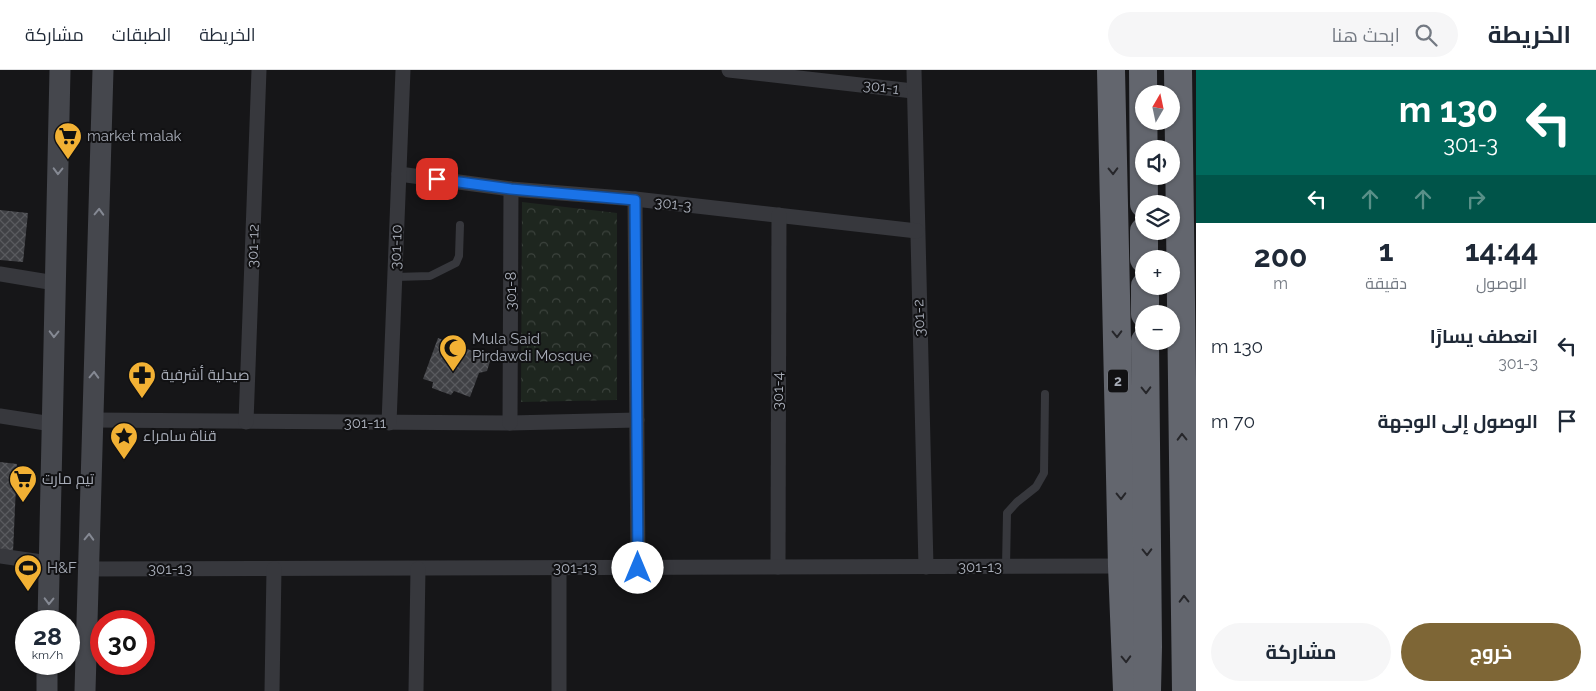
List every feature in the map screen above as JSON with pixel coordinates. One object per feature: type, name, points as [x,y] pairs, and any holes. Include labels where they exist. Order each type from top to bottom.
[{"type":"highway","name":"2","points":[[1111,70],[1122,566],[1127,691]]},
{"type":"highway","points":[[1112,138],[1113,112],[1117,98],[1127,80],[1141,70]]},
{"type":"highway","points":[[1141,70],[1144,195]]},
{"type":"highway","points":[[1178,70],[1186,691]]},
{"type":"highway","points":[[1186,70],[1196,78]]},
{"type":"highway","points":[[1145,350],[1147,691]]},
{"type":"main road","points":[[48,610],[60,70]]},
{"type":"main road","points":[[85,691],[103,70]]},
{"type":"main road","points":[[47,675],[47,691]]},
{"type":"street","name":"301-12","points":[[246,422],[259,70]]},
{"type":"street","name":"301-10","points":[[389,423],[403,70]]},
{"type":"street","name":"301-1","points":[[729,70],[913,91]]},
{"type":"street","name":"301-2","points":[[914,70],[913,91],[926,567]]},
{"type":"street","name":"301-3","points":[[399,174],[511,189],[635,200],[917,231]]},
{"type":"street","name":"301-8","points":[[510,423],[511,189]]},
{"type":"street","points":[[635,200],[638,568]]},
{"type":"street","name":"301-4","points":[[778,567],[779,215]]},
{"type":"street","points":[[0,274],[56,283]]},
{"type":"street","points":[[0,416],[52,424]]},
{"type":"street","name":"301-11","points":[[93,420],[389,423],[637,420]]},
{"type":"street","points":[[0,556],[50,563]]},
{"type":"street","name":"301-13","points":[[88,569],[1122,566]]},
{"type":"street","points":[[559,568],[559,691]]},
{"type":"street","points":[[272,691],[274,569]]},
{"type":"street","points":[[416,691],[418,569]]},
{"type":"lane","points":[[395,277],[430,276],[456,264],[459,256],[460,225]]},
{"type":"lane","points":[[1006,567],[1007,513],[1017,502],[1036,487],[1044,473],[1045,394]]},
{"type":"green space","points":[[522,202],[617,213],[617,400],[521,402]]},
{"type":"building","points":[[0,210],[28,213],[23,262],[0,260]]},
{"type":"building","points":[[438,338],[491,358],[487,371],[479,373],[470,397],[454,391],[451,395],[432,388],[433,382],[423,379]]},
{"type":"building","points":[[0,462],[17,464],[13,552],[0,550]]},
{"type":"place","name":"market malak","points":[[68,160]]},
{"type":"place","name":"Mula Said Pirdawdi Mosque","points":[[453,372]]},
{"type":"place","name":"صيدلية أشرفية","points":[[142,399]]},
{"type":"place","name":"قناة سامراء","points":[[124,460]]},
{"type":"place","name":"تیم مارت","points":[[23,503]]},
{"type":"place","name":"H&F","points":[[28,592]]},
{"type":"route","points":[[437,179],[511,189],[635,200],[638,568]]}]
